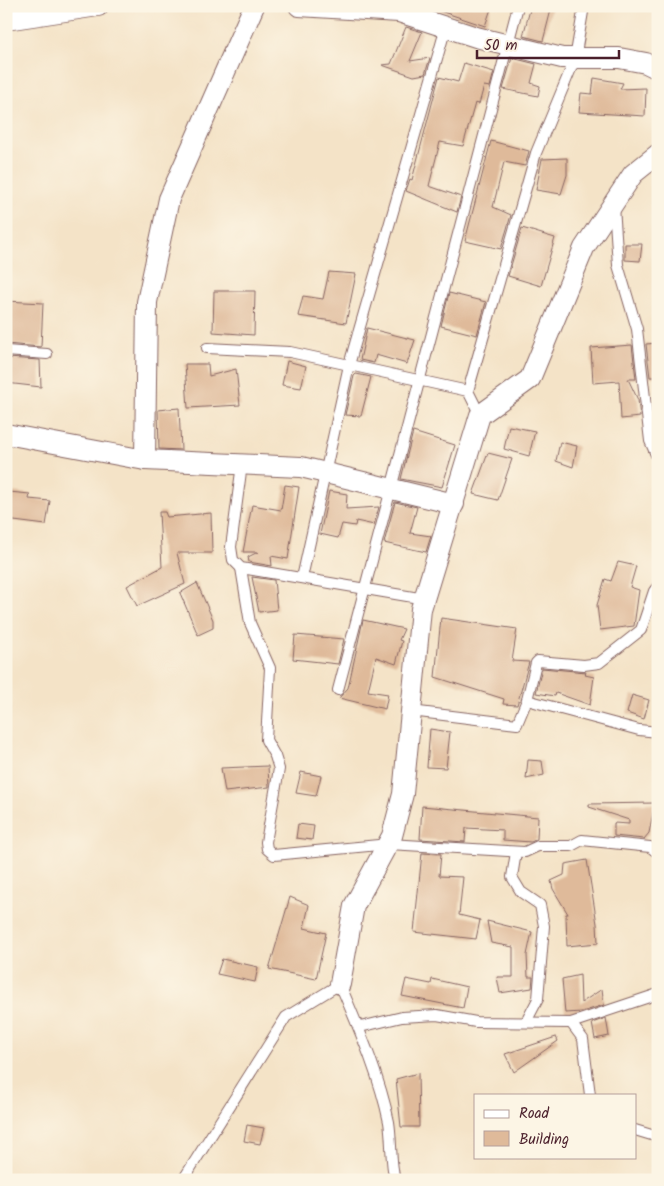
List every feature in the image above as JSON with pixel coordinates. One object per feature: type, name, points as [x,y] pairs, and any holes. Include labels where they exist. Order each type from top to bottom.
[{"type":"street","points":[[6,20],[98,6]]},
{"type":"street","points":[[145,460],[147,302],[169,199],[254,6]]},
{"type":"street","points":[[299,6],[393,9],[508,45],[562,58],[619,58],[646,63],[658,69]]},
{"type":"street","points":[[340,984],[354,906],[389,844],[403,794],[424,599],[480,415],[530,379],[584,248],[633,174],[658,154]]},
{"type":"street","points":[[6,434],[145,460],[301,467],[454,504]]},
{"type":"lane","points":[[338,690],[518,6]]},
{"type":"lane","points":[[480,415],[468,391],[536,153],[575,59],[584,6]]},
{"type":"lane","points":[[302,578],[349,365],[446,27]]},
{"type":"lane","points":[[613,203],[618,265],[637,328],[650,441],[658,459]]},
{"type":"lane","points":[[207,348],[290,352],[468,391]]},
{"type":"lane","points":[[6,351],[47,354]]},
{"type":"lane","points":[[242,464],[231,547],[233,560],[241,568],[424,599]]},
{"type":"lane","points":[[241,568],[250,623],[270,668],[266,740],[279,769],[266,849],[274,856],[389,844],[526,852],[538,846],[571,846],[582,840],[650,846],[658,853]]},
{"type":"lane","points":[[411,711],[516,724],[527,700],[538,660],[584,665],[599,663],[641,630],[654,591],[658,586]]},
{"type":"lane","points":[[527,700],[639,730],[658,732]]},
{"type":"lane","points":[[516,852],[512,876],[521,892],[540,905],[544,926],[538,998],[526,1022]]},
{"type":"lane","points":[[183,1180],[286,1017],[340,984],[360,1027],[374,1068],[389,1123],[394,1180]]},
{"type":"lane","points":[[360,1027],[402,1018],[437,1015],[476,1022],[571,1023],[658,994]]},
{"type":"lane","points":[[571,1023],[583,1039],[590,1094]]},
{"type":"lane","points":[[636,1130],[658,1138]]},
{"type":"building","points":[[435,6],[492,6],[485,26],[434,9]]},
{"type":"building","points":[[531,6],[552,6],[543,41],[523,36]]},
{"type":"building","points":[[406,27],[422,32],[410,61],[430,58],[425,74],[414,76],[382,65],[391,64]]},
{"type":"building","points":[[512,58],[536,64],[531,83],[540,86],[538,96],[503,89]]},
{"type":"building","points":[[464,63],[494,72],[490,87],[484,86],[479,104],[475,103],[463,146],[440,142],[429,186],[461,197],[457,212],[406,191],[410,179],[412,180],[439,77],[458,82]]},
{"type":"building","points":[[594,78],[623,83],[620,89],[646,88],[645,116],[579,112],[581,93],[592,94]]},
{"type":"building","points":[[491,141],[529,151],[525,166],[504,162],[493,207],[511,215],[501,249],[465,241]]},
{"type":"building","points":[[567,158],[567,175],[561,194],[536,190],[542,159]]},
{"type":"building","points":[[522,228],[555,238],[541,286],[508,276]]},
{"type":"building","points":[[625,244],[642,244],[640,261],[625,260]]},
{"type":"building","points":[[329,272],[356,274],[346,323],[298,316],[303,296],[323,299]]},
{"type":"building","points":[[214,291],[255,291],[254,335],[213,332]]},
{"type":"building","points":[[449,293],[486,302],[477,335],[441,326]]},
{"type":"building","points":[[6,301],[43,303],[41,347],[6,344]]},
{"type":"building","points":[[367,328],[415,340],[407,364],[376,355],[374,363],[360,360]]},
{"type":"building","points":[[658,343],[658,377],[650,377],[646,344]]},
{"type":"building","points":[[632,345],[636,379],[628,379],[638,400],[640,417],[621,419],[619,381],[593,383],[591,348]]},
{"type":"building","points":[[6,358],[40,360],[41,387],[6,383]]},
{"type":"building","points":[[287,361],[306,366],[301,388],[282,385]]},
{"type":"building","points":[[185,364],[208,364],[209,376],[236,369],[240,405],[188,408]]},
{"type":"building","points":[[356,374],[371,377],[361,416],[345,415],[354,376]]},
{"type":"building","points":[[179,408],[181,450],[159,449],[158,410]]},
{"type":"building","points":[[509,426],[535,431],[529,456],[504,449]]},
{"type":"building","points":[[413,432],[455,445],[442,487],[401,479]]},
{"type":"building","points":[[560,442],[577,446],[573,467],[556,461]]},
{"type":"building","points":[[488,453],[512,459],[498,500],[473,494]]},
{"type":"building","points":[[285,485],[299,487],[288,559],[271,556],[272,566],[249,562],[248,557],[258,552],[243,552],[252,505],[281,510]]},
{"type":"building","points":[[329,491],[347,494],[346,509],[379,507],[374,525],[356,521],[355,526],[342,524],[338,538],[320,534]]},
{"type":"building","points":[[9,492],[30,494],[29,499],[50,501],[46,525],[6,520]]},
{"type":"building","points":[[395,502],[417,507],[410,533],[431,536],[426,552],[384,543]]},
{"type":"building","points":[[159,512],[165,512],[167,517],[211,513],[212,553],[177,553],[185,584],[137,606],[127,586],[162,567]]},
{"type":"building","points":[[618,562],[636,566],[630,587],[639,590],[634,626],[600,630],[597,605],[605,579],[611,581]]},
{"type":"building","points":[[252,577],[274,580],[277,610],[259,612]]},
{"type":"building","points":[[197,583],[213,620],[213,628],[198,635],[180,593]]},
{"type":"building","points":[[441,618],[517,629],[512,661],[529,662],[517,705],[503,704],[504,699],[435,677]]},
{"type":"building","points":[[363,620],[404,629],[399,640],[402,641],[396,664],[376,657],[368,691],[388,694],[385,709],[339,698],[348,688]]},
{"type":"building","points":[[295,635],[344,639],[338,664],[293,659]]},
{"type":"building","points":[[542,668],[586,672],[585,675],[594,677],[590,705],[556,693],[555,696],[536,693]]},
{"type":"building","points":[[632,695],[649,700],[644,719],[627,713]]},
{"type":"building","points":[[430,729],[450,732],[446,768],[427,767]]},
{"type":"building","points":[[528,760],[542,761],[544,775],[526,779]]},
{"type":"building","points":[[268,766],[269,787],[225,792],[221,768]]},
{"type":"building","points":[[301,772],[321,776],[316,796],[296,793]]},
{"type":"building","points":[[655,803],[649,833],[644,839],[614,836],[614,823],[629,824],[629,820],[589,807],[589,804]]},
{"type":"building","points":[[422,806],[538,817],[537,839],[531,842],[503,840],[503,830],[466,828],[465,842],[420,839]]},
{"type":"building","points":[[298,824],[314,826],[312,840],[296,838]]},
{"type":"building","points":[[422,853],[441,854],[439,876],[463,877],[459,915],[480,920],[476,939],[414,932]]},
{"type":"building","points":[[587,860],[597,924],[598,943],[567,946],[566,914],[568,914],[553,889],[551,881],[564,875],[565,864]]},
{"type":"building","points":[[290,897],[309,905],[304,928],[326,933],[316,979],[269,969]]},
{"type":"building","points":[[487,921],[532,932],[527,955],[528,977],[533,977],[532,988],[500,993],[497,977],[513,977],[513,947],[491,943]]},
{"type":"building","points":[[222,959],[258,967],[255,982],[217,974]]},
{"type":"building","points":[[580,975],[581,1003],[602,989],[604,1005],[582,1012],[565,1013],[562,979]]},
{"type":"building","points":[[406,979],[431,984],[432,979],[467,987],[463,1008],[402,996]]},
{"type":"building","points":[[606,1018],[609,1036],[595,1039],[592,1023]]},
{"type":"building","points":[[556,1037],[558,1041],[514,1072],[505,1054]]},
{"type":"building","points":[[418,1073],[419,1127],[401,1127],[396,1079]]},
{"type":"building","points":[[247,1125],[264,1128],[260,1144],[244,1141]]}]
